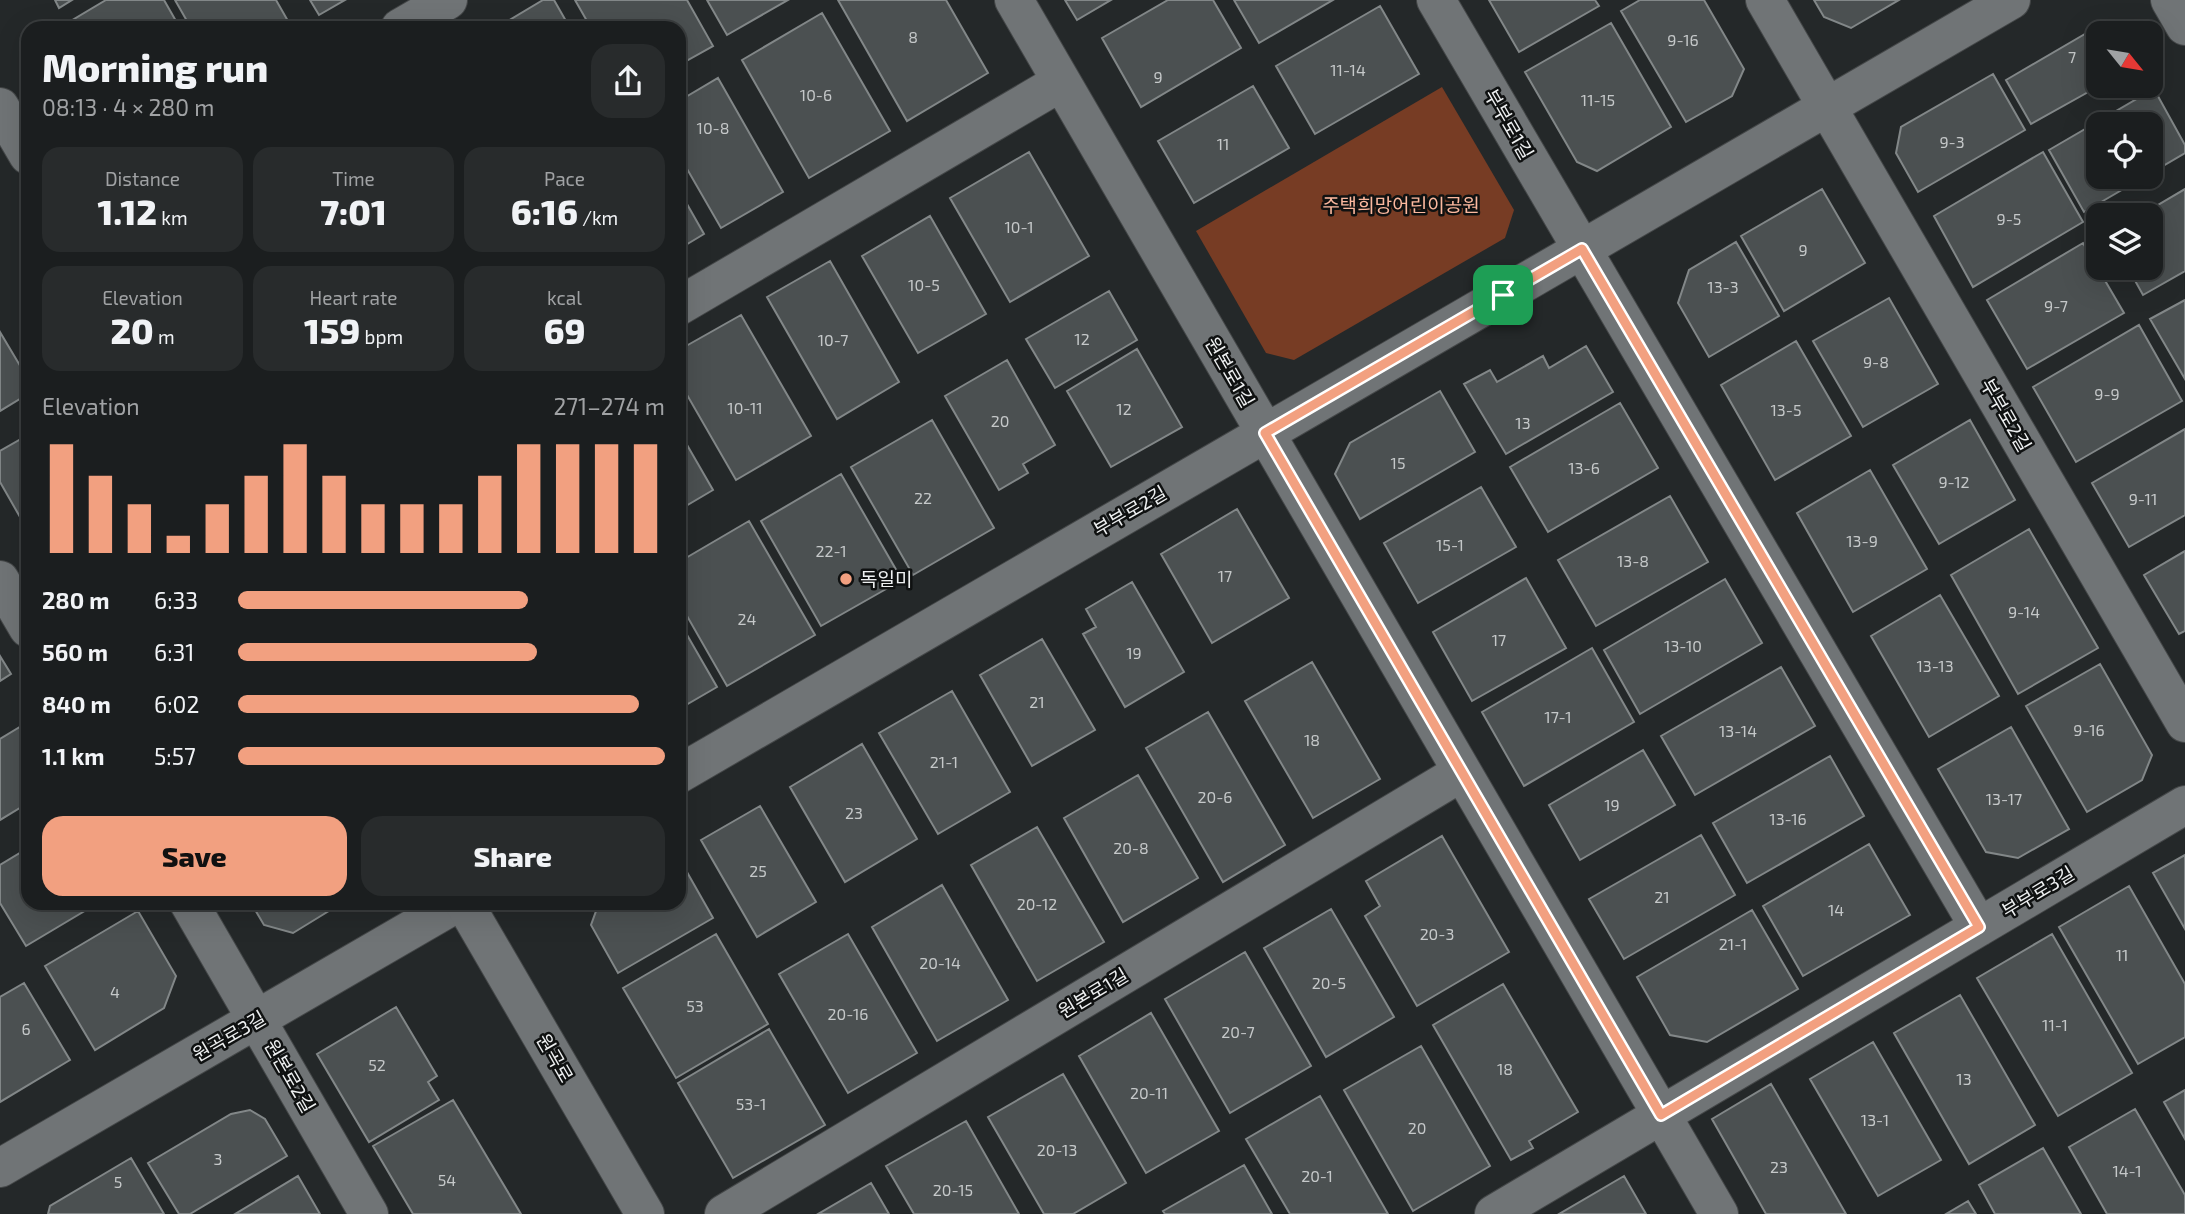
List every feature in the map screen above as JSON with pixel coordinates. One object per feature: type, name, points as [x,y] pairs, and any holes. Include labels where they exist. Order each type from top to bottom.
[{"type":"street","points":[[412,21],[448,0]]},
{"type":"street","name":"원본로1길","points":[[1014,0],[1719,1214]]},
{"type":"street","name":"부부로1길","points":[[1436,0],[1582,249]]},
{"type":"street","points":[[1765,0],[1827,107]]},
{"type":"street","name":"부부로2길","points":[[686,770],[2011,0]]},
{"type":"street","points":[[2170,0],[2185,26]]},
{"type":"street","points":[[686,302],[1061,82]]},
{"type":"street","points":[[0,107],[21,143]]},
{"type":"street","name":"부부로2길","points":[[1827,107],[2185,723]]},
{"type":"street","points":[[1582,249],[1979,927]]},
{"type":"street","points":[[0,580],[21,616]]},
{"type":"street","name":"원본로1길","points":[[724,1214],[1462,772]]},
{"type":"street","name":"부부로3길","points":[[1494,1214],[2185,804]]},
{"type":"street","name":"원본로2길","points":[[194,910],[369,1214]]},
{"type":"street","name":"원곡로3길","points":[[0,1168],[445,910]]},
{"type":"street","name":"원곡로","points":[[468,910],[645,1214]]},
{"type":"green space","name":"주택희망어린이공원","points":[[1442,87],[1514,210],[1505,238],[1294,360],[1266,353],[1196,231]]},
{"type":"building","points":[[55,0],[72,0],[59,8]]},
{"type":"building","points":[[106,0],[164,0],[176,21],[71,21]]},
{"type":"building","points":[[175,0],[276,0],[288,21],[187,21]]},
{"type":"building","points":[[310,0],[345,0],[319,15]]},
{"type":"building","points":[[543,0],[554,0],[566,21],[508,21]]},
{"type":"building","points":[[575,0],[687,0],[713,46],[686,61],[686,21],[587,21]]},
{"type":"building","points":[[707,0],[788,0],[727,35]]},
{"type":"building","points":[[838,0],[946,0],[988,73],[907,121]]},
{"type":"building","points":[[1065,0],[1111,0],[1077,20]]},
{"type":"building","points":[[1168,0],[1213,0],[1241,48],[1141,107],[1102,38]]},
{"type":"building","points":[[1234,0],[1333,0],[1259,43]]},
{"type":"building","points":[[1489,0],[1595,0],[1599,6],[1519,52]]},
{"type":"building","points":[[1640,0],[1704,0],[1744,69],[1732,96],[1686,122],[1621,11]]},
{"type":"building","points":[[1814,0],[1899,0],[1851,28],[1824,17]]},
{"type":"building","points":[[1380,6],[1419,74],[1315,134],[1276,66]]},
{"type":"building","points":[[822,13],[890,131],[809,178],[742,60]]},
{"type":"building","points":[[1611,23],[1671,127],[1597,171],[1577,162],[1525,72]]},
{"type":"building","points":[[2086,33],[2086,93],[2031,124],[2006,80]]},
{"type":"building","points":[[1993,74],[2025,130],[1918,192],[1896,153],[1901,127]]},
{"type":"building","points":[[718,78],[783,192],[721,228],[686,167],[686,97]]},
{"type":"building","points":[[1253,86],[1289,148],[1194,203],[1158,141]]},
{"type":"building","points":[[2139,98],[2159,98],[2185,145],[2185,153],[2163,166],[2163,112],[2114,112]]},
{"type":"building","points":[[2086,129],[2086,189],[2123,189],[2099,203],[2086,203],[2084,212],[2049,150]]},
{"type":"building","points":[[1029,152],[1089,256],[1010,302],[950,198]]},
{"type":"building","points":[[2043,152],[2083,222],[1973,287],[1934,216]]},
{"type":"building","points":[[1822,189],[1865,263],[1784,311],[1741,236]]},
{"type":"building","points":[[2185,189],[2185,271],[2143,295],[2135,280],[2163,280],[2161,203]]},
{"type":"building","points":[[686,202],[704,234],[686,245]]},
{"type":"building","points":[[930,216],[986,314],[918,353],[862,256]]},
{"type":"building","points":[[1736,242],[1779,316],[1709,357],[1678,303],[1689,270]]},
{"type":"building","points":[[2083,243],[2086,248],[2086,280],[2105,280],[2124,313],[2027,369],[1987,300]]},
{"type":"building","points":[[830,261],[899,382],[837,419],[767,297]]},
{"type":"building","points":[[1109,291],[1137,340],[1055,388],[1026,339]]},
{"type":"building","points":[[1889,298],[1938,384],[1863,427],[1813,341]]},
{"type":"building","points":[[2185,300],[2185,379],[2150,319]]},
{"type":"building","points":[[741,315],[811,436],[736,480],[686,393],[686,346]]},
{"type":"building","points":[[2139,325],[2182,401],[2076,462],[2033,387]]},
{"type":"building","points":[[0,332],[21,367],[21,398],[0,411]]},
{"type":"building","points":[[1796,341],[1851,436],[1775,480],[1721,385]]},
{"type":"building","points":[[1586,346],[1613,392],[1506,454],[1464,384],[1490,370],[1497,382],[1543,356],[1549,368]]},
{"type":"building","points":[[1137,349],[1182,427],[1111,467],[1067,391]]},
{"type":"building","points":[[1007,360],[1055,445],[1023,464],[1028,473],[999,490],[945,396]]},
{"type":"building","points":[[1440,391],[1475,452],[1360,519],[1335,474],[1350,443]]},
{"type":"building","points":[[1620,403],[1658,468],[1548,532],[1510,467]]},
{"type":"building","points":[[932,420],[994,528],[913,575],[851,467]]},
{"type":"building","points":[[1970,420],[2015,500],[1939,544],[1893,465]]},
{"type":"building","points":[[2185,429],[2185,515],[2129,547],[2092,483]]},
{"type":"building","points":[[21,439],[21,519],[0,482],[0,451]]},
{"type":"building","points":[[686,443],[713,490],[686,506]]},
{"type":"building","points":[[1870,470],[1927,569],[1853,612],[1797,513]]},
{"type":"building","points":[[841,474],[902,580],[821,626],[761,521]]},
{"type":"building","points":[[1481,487],[1516,547],[1418,603],[1384,543]]},
{"type":"building","points":[[1670,496],[1708,562],[1596,626],[1558,560]]},
{"type":"building","points":[[1237,509],[1289,598],[1212,643],[1161,554]]},
{"type":"building","points":[[749,521],[815,635],[727,686],[686,614],[686,558]]},
{"type":"building","points":[[2029,529],[2098,648],[2018,694],[1951,575]]},
{"type":"building","points":[[2185,551],[2185,631],[2179,634],[2144,575]]},
{"type":"building","points":[[1526,578],[1566,648],[1472,701],[1433,632]]},
{"type":"building","points":[[1725,579],[1762,643],[1640,714],[1604,650]]},
{"type":"building","points":[[1132,582],[1184,672],[1125,707],[1083,634],[1096,627],[1086,609]]},
{"type":"building","points":[[1940,595],[1999,696],[1929,737],[1871,636]]},
{"type":"building","points":[[686,633],[717,687],[686,705]]},
{"type":"building","points":[[1042,639],[1095,730],[1032,766],[980,675]]},
{"type":"building","points":[[1592,648],[1634,722],[1524,786],[1482,712]]},
{"type":"building","points":[[0,656],[11,674],[0,681]]},
{"type":"building","points":[[1312,662],[1380,779],[1313,818],[1245,701]]},
{"type":"building","points":[[2100,664],[2152,755],[2142,780],[2087,812],[2026,706]]},
{"type":"building","points":[[1781,667],[1815,726],[1695,795],[1661,736]]},
{"type":"building","points":[[952,691],[1010,792],[938,834],[879,733]]},
{"type":"building","points":[[1208,712],[1285,845],[1223,882],[1146,748]]},
{"type":"building","points":[[21,726],[21,807],[0,820],[0,739]]},
{"type":"building","points":[[2011,727],[2069,829],[2018,858],[1986,852],[1938,769]]},
{"type":"building","points":[[862,744],[917,839],[845,882],[790,787]]},
{"type":"building","points":[[1643,750],[1675,805],[1580,860],[1549,805]]},
{"type":"building","points":[[1830,756],[1864,816],[1747,883],[1713,823]]},
{"type":"building","points":[[1138,775],[1198,878],[1123,922],[1064,818]]},
{"type":"building","points":[[760,806],[816,902],[757,937],[701,840]]},
{"type":"building","points":[[1037,827],[1104,942],[1037,981],[971,865]]},
{"type":"building","points":[[1701,835],[1735,895],[1624,959],[1589,899]]},
{"type":"building","points":[[1442,836],[1509,952],[1417,1006],[1365,916],[1380,906],[1366,881]]},
{"type":"building","points":[[1869,844],[1910,915],[1803,976],[1763,906]]},
{"type":"building","points":[[21,852],[21,910],[86,910],[26,946],[0,903],[0,865]]},
{"type":"building","points":[[2185,855],[2185,929],[2153,873]]},
{"type":"building","points":[[686,870],[713,918],[618,973],[591,925],[596,910],[686,910]]},
{"type":"building","points":[[942,885],[1008,1000],[937,1041],[872,927]]},
{"type":"building","points":[[2129,886],[2185,984],[2185,1037],[2138,1064],[2059,927]]},
{"type":"building","points":[[1331,909],[1394,1017],[1326,1057],[1264,948]]},
{"type":"building","points":[[255,910],[330,910],[293,933],[264,925]]},
{"type":"building","points":[[1752,910],[1798,989],[1707,1042],[1670,1035],[1637,977]]},
{"type":"building","points":[[138,911],[176,976],[164,1008],[95,1050],[45,966]]},
{"type":"building","points":[[716,934],[768,1024],[676,1078],[623,988]]},
{"type":"building","points":[[848,934],[917,1053],[848,1093],[779,974]]},
{"type":"building","points":[[2052,934],[2132,1073],[2058,1116],[1977,978]]},
{"type":"building","points":[[1245,952],[1311,1066],[1230,1113],[1165,999]]},
{"type":"building","points":[[24,983],[70,1060],[0,1102],[0,997]]},
{"type":"building","points":[[1503,984],[1578,1112],[1529,1141],[1533,1148],[1511,1160],[1433,1025]]},
{"type":"building","points":[[1960,995],[2035,1125],[1969,1164],[1894,1033]]},
{"type":"building","points":[[396,1007],[437,1076],[428,1082],[439,1100],[369,1142],[317,1054]]},
{"type":"building","points":[[1151,1013],[1219,1131],[1146,1173],[1079,1056]]},
{"type":"building","points":[[769,1029],[825,1125],[733,1178],[678,1083]]},
{"type":"building","points":[[1873,1042],[1941,1160],[1878,1196],[1810,1079]]},
{"type":"building","points":[[1421,1046],[1490,1166],[1413,1211],[1344,1090]]},
{"type":"building","points":[[1063,1074],[1126,1183],[1073,1214],[1044,1214],[988,1117]]},
{"type":"building","points":[[1771,1084],[1846,1214],[1766,1214],[1712,1119]]},
{"type":"building","points":[[2185,1090],[2185,1139],[2164,1102]]},
{"type":"building","points":[[1320,1096],[1388,1214],[1290,1214],[1246,1139]]},
{"type":"building","points":[[453,1100],[521,1214],[413,1214],[373,1146]]},
{"type":"building","points":[[2135,1109],[2185,1195],[2185,1214],[2107,1214],[2069,1147]]},
{"type":"building","points":[[250,1110],[265,1119],[287,1156],[190,1214],[179,1214],[148,1163],[231,1114]]},
{"type":"building","points":[[966,1121],[1019,1214],[914,1214],[886,1166]]},
{"type":"building","points":[[2043,1148],[2081,1214],[1995,1214],[1979,1185]]},
{"type":"building","points":[[131,1158],[164,1214],[48,1214],[50,1206]]},
{"type":"building","points":[[1244,1165],[1272,1214],[1165,1214],[1163,1211]]},
{"type":"building","points":[[298,1176],[320,1214],[235,1214]]},
{"type":"building","points":[[1624,1176],[1646,1214],[1559,1214]]},
{"type":"building","points":[[871,1183],[889,1214],[818,1214]]},
{"type":"building","points":[[1968,1201],[1976,1214],[1946,1214]]},
{"type":"place","name":"독일미","points":[[846,579]]},
{"type":"route","points":[[1582,249],[1979,927],[1661,1115],[1265,433],[1503,295],[1582,249]]}]
